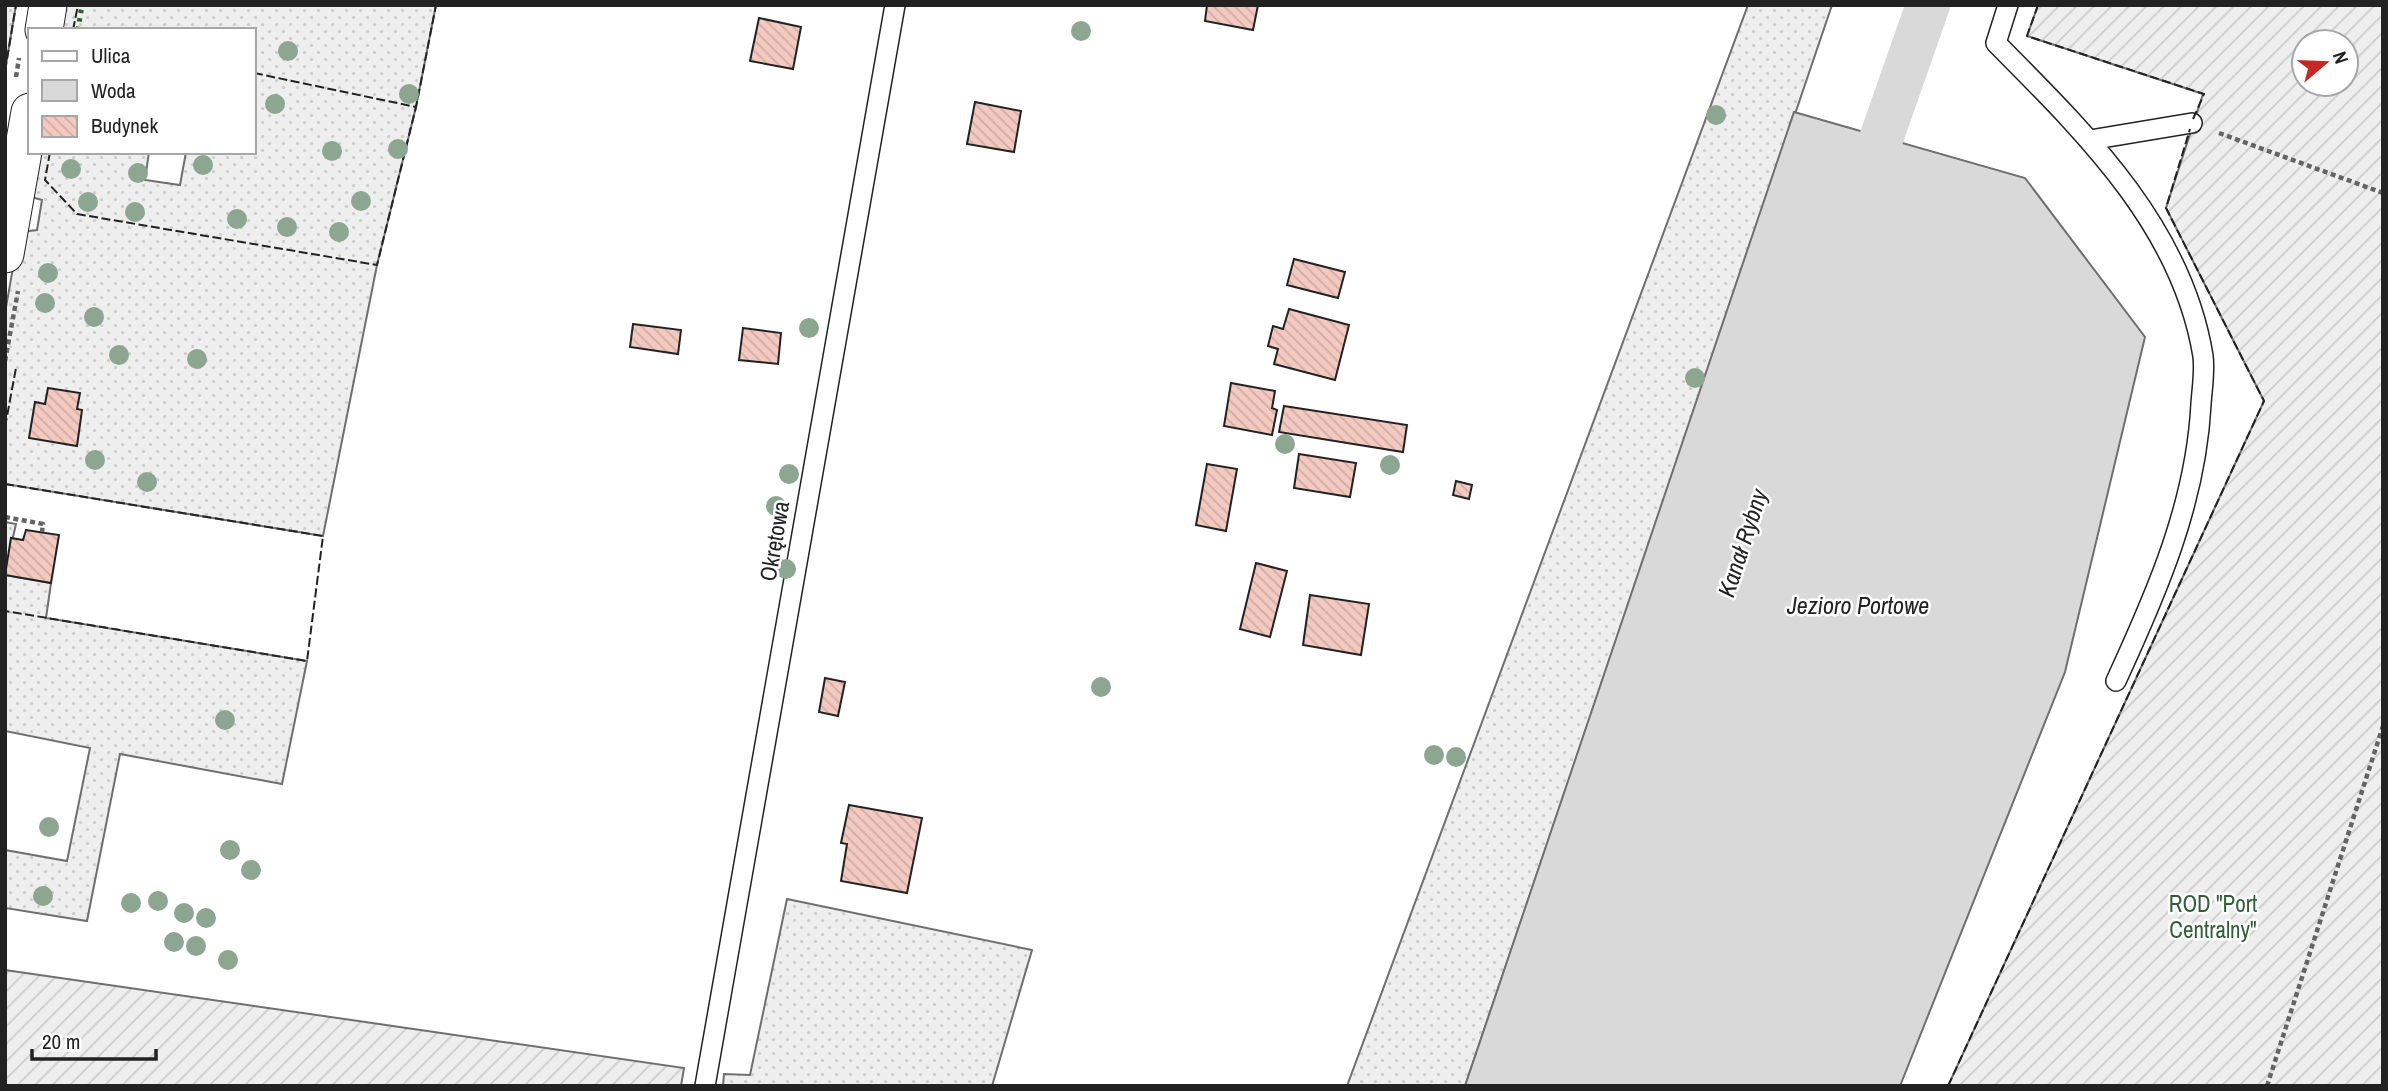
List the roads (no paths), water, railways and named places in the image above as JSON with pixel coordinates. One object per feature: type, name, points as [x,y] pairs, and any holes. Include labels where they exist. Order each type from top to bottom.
[{"type":"street","points":[[37,28],[48,5]]},
{"type":"street","points":[[5,254],[22,100]]},
{"type":"lane","name":"Okrętowa","points":[[705,1086],[895,5]]},
{"type":"lane","points":[[2008,5],[1996,43],[2090,140],[2137,199],[2180,275],[2203,358],[2199,432],[2185,506],[2159,588],[2116,681]]},
{"type":"lane","points":[[2090,140],[2192,123]]},
{"type":"water","name":"Jezioro Portowe","points":[[1794,112],[2025,178],[2145,337],[2065,672],[1900,1086],[1465,1086]]},
{"type":"waterway","name":"Kanał Rybny","points":[[1862,193],[1928,5]]},
{"type":"park label","name":"ROD \"Port Centralny\"","points":[[2213,916]]}]
